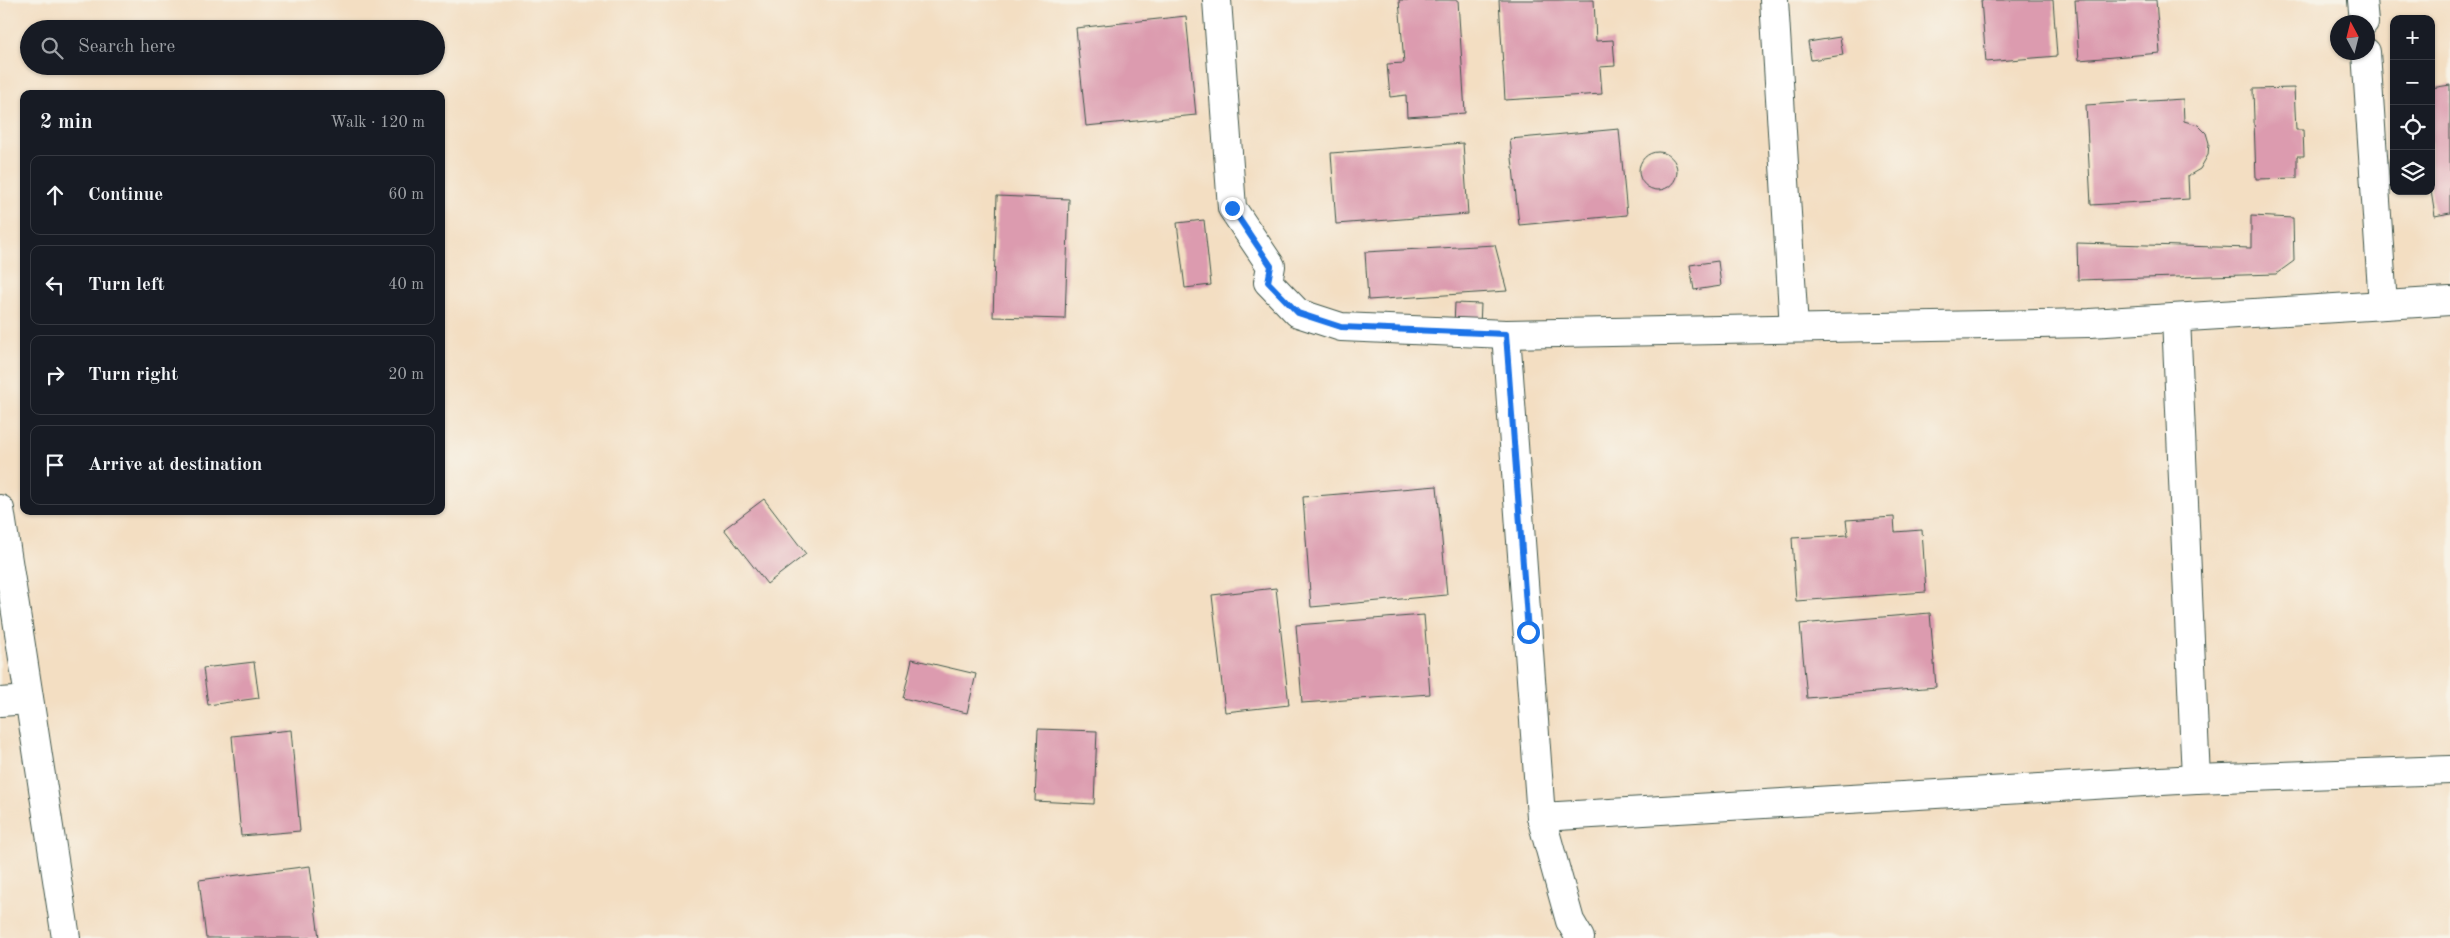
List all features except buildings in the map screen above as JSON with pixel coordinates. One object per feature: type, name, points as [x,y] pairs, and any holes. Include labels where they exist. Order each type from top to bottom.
[{"type":"street","points":[[1217,0],[1232,208],[1271,266],[1268,282],[1298,313],[1341,327],[1506,334],[2090,324],[2450,301]]},
{"type":"street","points":[[1774,0],[1794,328]]},
{"type":"street","points":[[2362,0],[2363,15]]},
{"type":"street","points":[[2367,60],[2383,305]]},
{"type":"street","points":[[2176,318],[2196,779]]},
{"type":"street","points":[[1506,334],[1541,817],[1570,921],[1580,938]]},
{"type":"street","points":[[0,509],[66,938]]},
{"type":"street","points":[[0,702],[29,700]]},
{"type":"street","points":[[1541,817],[2196,779],[2450,770]]},
{"type":"route","points":[[1232,208],[1271,266],[1268,282],[1298,313],[1341,327],[1506,334],[1528,632]]}]
